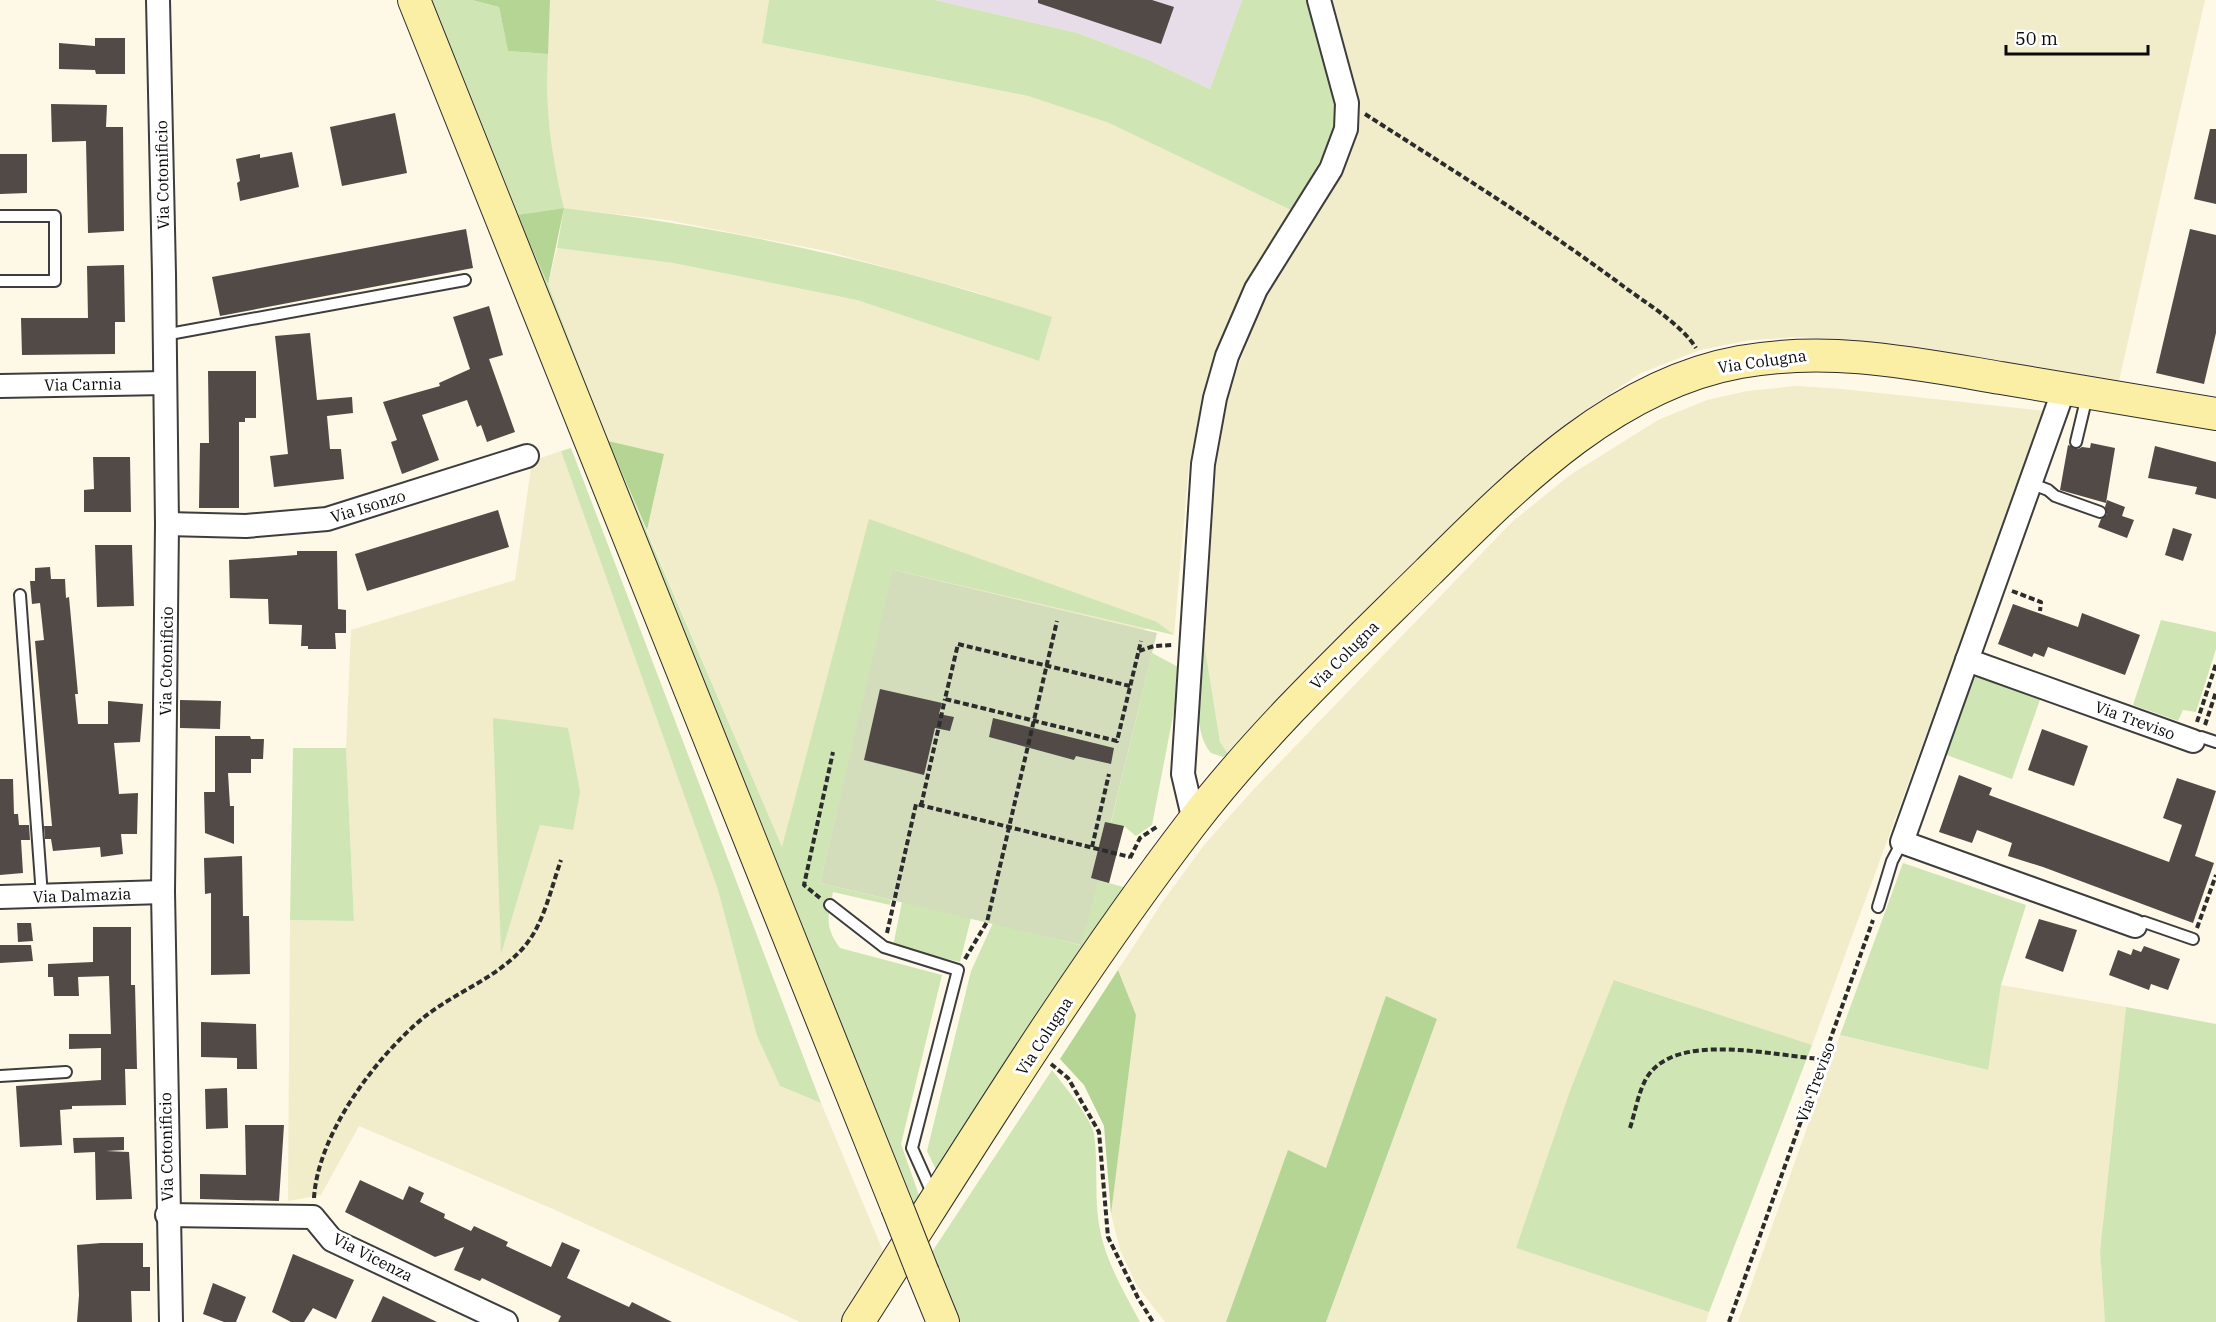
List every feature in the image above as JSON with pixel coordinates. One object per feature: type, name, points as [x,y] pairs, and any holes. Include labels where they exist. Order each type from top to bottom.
[{"type":"street","name":"Via Cotonificio","points":[[158,0],[167,524],[164,892],[167,1215],[172,1321]]},
{"type":"street","points":[[414,0],[943,1322]]},
{"type":"street","points":[[1194,821],[1184,774],[1203,464],[1215,398],[1224,367],[1256,289],[1340,150],[1346,129],[1347,103],[1318,0]]},
{"type":"street","name":"Via Colugna","points":[[858,1322],[1066,1002],[1194,821],[1285,714],[1502,498],[1583,433],[1623,406],[1666,384],[1709,369],[1740,362],[1808,353],[1884,358],[2216,414]]},
{"type":"street","name":"Via Carnia","points":[[0,386],[165,383]]},
{"type":"street","points":[[2076,391],[2030,483],[1902,842],[2135,926]]},
{"type":"street","name":"Via Isonzo","points":[[167,524],[246,526],[327,519],[527,456]]},
{"type":"street","name":"Via Treviso","points":[[1967,660],[2195,739]]},
{"type":"street","name":"Via Dalmazia","points":[[0,897],[164,892]]},
{"type":"street","points":[[167,1215],[313,1217]]},
{"type":"street","name":"Via Vicenza","points":[[313,1217],[332,1240],[506,1322]]},
{"type":"lane","points":[[0,216],[55,216],[55,281],[0,281]]},
{"type":"lane","points":[[164,335],[465,280]]},
{"type":"lane","points":[[2076,391],[2076,442]]},
{"type":"lane","points":[[2030,483],[2048,490],[2055,496],[2100,512]]},
{"type":"lane","points":[[20,595],[42,896]]},
{"type":"lane","name":"Via Treviso","points":[[2195,739],[2216,742]]},
{"type":"lane","points":[[1878,908],[1892,861],[1902,842]]},
{"type":"lane","points":[[830,905],[884,947],[958,970],[912,1148],[936,1201]]},
{"type":"lane","points":[[2135,926],[2144,922],[2193,939]]},
{"type":"lane","points":[[0,1077],[66,1072]]},
{"type":"path","points":[[1347,103],[1564,242],[1690,338],[1709,369]]},
{"type":"path","points":[[2006,589],[2041,602],[2040,611]]},
{"type":"path","points":[[958,970],[987,922],[1057,621]]},
{"type":"path","points":[[945,699],[1117,741],[1141,641]]},
{"type":"path","points":[[921,806],[958,644],[1130,686]]},
{"type":"path","points":[[1139,651],[1154,646],[1192,645]]},
{"type":"path","points":[[2195,739],[2216,664]]},
{"type":"path","points":[[2195,739],[2216,692]]},
{"type":"path","points":[[830,905],[804,885],[832,752]]},
{"type":"path","points":[[1092,847],[1109,774]]},
{"type":"path","points":[[884,947],[916,804],[1092,847],[1130,859],[1140,838]]},
{"type":"path","points":[[313,1217],[320,1161],[355,1095],[385,1056],[424,1017],[501,968],[524,948],[536,931],[561,860]]},
{"type":"path","points":[[2193,939],[2216,875]]},
{"type":"path","name":"Via Treviso","points":[[1729,1322],[1878,908]]},
{"type":"path","points":[[1630,1128],[1646,1078],[1665,1060],[1710,1049],[1823,1059]]},
{"type":"path","points":[[1042,1071],[1048,1061],[1068,1078],[1099,1132],[1108,1237],[1138,1298],[1153,1322]]},
{"type":"shaded area","points":[[550,0],[769,0],[762,43],[1028,96],[1109,123],[1291,210],[1242,291],[1207,379],[1189,465],[1174,635],[1157,622],[782,848],[647,530],[664,454],[608,441],[548,284],[557,248],[673,263],[857,300],[1039,361],[1052,317],[972,291],[826,251],[667,220],[564,208],[554,164],[545,92]]},
{"type":"shaded area","points":[[935,0],[1242,0],[1210,89],[1149,60],[1078,33]]},
{"type":"shaded area","points":[[1332,0],[2205,0],[2119,381],[1906,345],[1799,337],[1751,340],[1700,350],[1641,373],[1590,407],[1492,487],[1228,754],[1220,742],[1204,642],[1218,438],[1225,403],[1257,315],[1281,268],[1328,195],[1352,150],[1358,123],[1358,93]]},
{"type":"shaded area","points":[[1796,386],[2045,411],[1812,1045],[1615,980],[1516,1248],[1709,1312],[1706,1322],[1326,1322],[1437,1019],[1386,997],[1326,1168],[1288,1151],[1226,1322],[1165,1322],[1137,1286],[1120,1250],[1111,1214],[1136,1015],[1118,970],[1163,901],[1204,845],[1253,790],[1512,522],[1570,475],[1658,420],[1707,400],[1747,391]]},
{"type":"shaded area","points":[[561,451],[718,890],[757,1036],[780,1086],[821,1103],[886,1258],[845,1322],[800,1322],[553,1209],[359,1126],[321,1195],[288,1201],[290,920],[354,921],[346,748],[351,630],[515,580],[532,461]],"holes":[[[568,728],[573,830],[540,825],[502,951]]]},
{"type":"shaded area","points":[[2001,985],[2126,1007],[2100,1251],[2105,1322],[1738,1322],[1840,1035],[1987,1070]]},
{"type":"green space","points":[[424,0],[472,0],[499,7],[508,51],[548,54],[547,93],[550,132],[564,208],[518,215],[548,284],[608,441],[782,847],[869,519],[1157,622],[1174,635],[894,570],[820,883],[891,900],[890,905],[833,892],[829,927],[840,948],[942,975],[901,1144],[920,1198],[908,1219]]},
{"type":"green space","points":[[472,0],[550,0],[548,54],[508,51],[499,7]]},
{"type":"green space","points":[[769,0],[935,0],[1078,33],[1149,60],[1210,89],[1242,0],[1307,0],[1333,84],[1337,108],[1336,120],[1320,161],[1291,210],[1109,123],[1028,96],[762,43]]},
{"type":"green space","points":[[564,208],[689,226],[811,250],[931,280],[1052,317],[1039,361],[857,300],[673,263],[557,248]]},
{"type":"green space","points":[[564,208],[548,284],[517,215]]},
{"type":"green space","points":[[608,441],[664,454],[647,530]]},
{"type":"green space","points":[[571,448],[821,1103],[780,1086],[757,1036],[718,890],[561,451]]},
{"type":"green space","points":[[893,570],[1157,633],[1111,822],[1124,826],[1109,883],[1098,881],[1081,945],[820,883]]},
{"type":"green space","points":[[2161,620],[2216,632],[2216,649],[2196,712],[2183,710],[2178,721],[2133,705]]},
{"type":"green space","points":[[1204,642],[1220,742],[1228,754],[1223,757],[1211,753],[1200,730],[1198,700]]},
{"type":"green space","points":[[1152,653],[1182,669],[1152,825],[1136,836],[1124,826],[1111,823]]},
{"type":"green space","points":[[1973,672],[2041,697],[2012,779],[1944,754]]},
{"type":"green space","points":[[493,718],[568,728],[580,792],[573,830],[540,825],[501,954]]},
{"type":"green space","points":[[293,748],[346,748],[354,921],[290,920]]},
{"type":"green space","points":[[1903,863],[2026,905],[2001,985],[1988,1070],[1840,1035]]},
{"type":"green space","points":[[1098,880],[1127,888],[940,1178],[927,1151],[971,971],[993,923],[1080,945]]},
{"type":"green space","points":[[902,902],[971,918],[960,962],[893,946]]},
{"type":"green space","points":[[1118,970],[1136,1015],[1111,1214],[1104,1126],[1084,1085],[1060,1059]]},
{"type":"green space","points":[[1614,980],[1812,1045],[1709,1312],[1516,1248],[1570,1091]]},
{"type":"green space","points":[[1386,996],[1437,1019],[1326,1322],[1226,1322],[1288,1150],[1326,1168]]},
{"type":"green space","points":[[2126,1007],[2216,1024],[2216,1322],[2105,1322],[2100,1251]]},
{"type":"green space","points":[[1052,1070],[1076,1101],[1092,1127],[1095,1146],[1097,1210],[1101,1235],[1112,1268],[1140,1322],[954,1322],[928,1258]]},
{"type":"building","points":[[1038,0],[1152,0],[1174,7],[1161,44],[1038,3]]},
{"type":"building","points":[[95,38],[125,38],[125,74],[96,74],[95,70],[59,69],[59,43],[95,46]]},
{"type":"building","points":[[51,104],[107,105],[106,127],[123,127],[124,231],[88,233],[86,141],[52,142]]},
{"type":"building","points":[[395,113],[407,173],[342,186],[330,127]]},
{"type":"building","points":[[2210,129],[2216,129],[2216,204],[2194,199]]},
{"type":"building","points":[[292,152],[299,187],[240,201],[237,183],[240,181],[236,159],[260,154],[260,158]]},
{"type":"building","points":[[0,154],[27,154],[27,193],[0,194]]},
{"type":"building","points":[[466,229],[473,268],[220,316],[212,277]]},
{"type":"building","points":[[2190,229],[2216,235],[2216,333],[2204,384],[2156,373]]},
{"type":"building","points":[[124,265],[125,322],[115,322],[115,354],[22,355],[21,318],[88,318],[87,266]]},
{"type":"building","points":[[489,306],[503,355],[489,359],[515,432],[487,442],[481,425],[477,427],[467,400],[422,415],[439,460],[402,474],[391,442],[397,440],[383,402],[440,386],[439,383],[470,369],[453,317]]},
{"type":"building","points":[[310,333],[317,400],[352,397],[353,413],[327,416],[330,449],[341,449],[344,479],[274,487],[270,456],[288,454],[275,336]]},
{"type":"building","points":[[208,371],[256,371],[256,418],[245,418],[245,422],[239,422],[239,508],[199,508],[200,443],[209,443]]},
{"type":"building","points":[[2091,443],[2115,448],[2106,503],[2060,490],[2068,445],[2078,449],[2090,448]]},
{"type":"building","points":[[2155,446],[2216,462],[2216,499],[2195,494],[2197,487],[2148,478]]},
{"type":"building","points":[[93,457],[130,457],[131,512],[84,512],[84,490],[94,489]]},
{"type":"building","points":[[2107,500],[2125,507],[2122,516],[2134,520],[2127,538],[2098,527],[2101,519],[2107,514],[2105,507]]},
{"type":"building","points":[[498,510],[509,547],[367,591],[355,554]]},
{"type":"building","points":[[2173,528],[2192,534],[2183,561],[2165,555]]},
{"type":"building","points":[[95,545],[132,545],[134,606],[97,607]]},
{"type":"building","points":[[297,551],[337,551],[338,609],[346,610],[346,633],[335,633],[336,649],[308,649],[308,646],[301,646],[302,625],[269,624],[268,599],[230,598],[229,560],[297,555]]},
{"type":"building","points":[[50,567],[51,579],[65,579],[66,598],[69,597],[78,694],[75,694],[78,724],[108,724],[108,701],[143,704],[140,742],[114,743],[119,794],[138,793],[137,834],[121,834],[123,854],[101,857],[100,847],[53,851],[51,839],[45,839],[44,826],[52,826],[35,641],[44,640],[40,603],[32,604],[30,581],[35,581],[35,568]]},
{"type":"building","points":[[2013,604],[2078,627],[2082,613],[2140,635],[2125,675],[2048,647],[2044,657],[2034,653],[2032,657],[1998,644]]},
{"type":"building","points":[[880,689],[942,703],[939,714],[954,717],[950,731],[935,728],[924,775],[864,760]]},
{"type":"building","points":[[180,700],[221,701],[220,729],[180,728]]},
{"type":"building","points":[[993,718],[1114,748],[1111,764],[1076,756],[1074,760],[989,737]]},
{"type":"building","points":[[2042,729],[2088,746],[2074,786],[2028,770]]},
{"type":"building","points":[[215,736],[250,736],[251,739],[264,739],[263,759],[251,759],[251,773],[228,773],[230,806],[234,806],[234,844],[205,833],[204,792],[215,792]]},
{"type":"building","points":[[1959,775],[1992,788],[1989,795],[2169,862],[2182,825],[2163,818],[2177,778],[2216,791],[2195,856],[2214,863],[2193,923],[2008,856],[2012,843],[1977,830],[1972,843],[1939,832]]},
{"type":"building","points":[[0,779],[13,779],[14,814],[18,814],[19,825],[29,825],[30,840],[21,840],[23,873],[0,875]]},
{"type":"building","points":[[1105,822],[1124,826],[1109,883],[1091,878]]},
{"type":"building","points":[[242,856],[243,916],[249,916],[250,974],[211,975],[211,893],[205,894],[204,858]]},
{"type":"building","points":[[2039,919],[2077,930],[2063,972],[2025,958]]},
{"type":"building","points":[[17,923],[31,923],[33,941],[18,942]]},
{"type":"building","points":[[93,927],[131,927],[131,985],[135,985],[137,1069],[125,1069],[126,1105],[72,1106],[72,1109],[60,1110],[62,1145],[20,1147],[16,1086],[101,1080],[101,1048],[69,1049],[69,1034],[111,1034],[109,976],[78,977],[79,996],[54,996],[53,977],[48,977],[48,964],[93,962]]},
{"type":"building","points":[[0,945],[31,945],[33,961],[0,963]]},
{"type":"building","points":[[2144,946],[2180,959],[2168,990],[2151,984],[2149,990],[2109,975],[2118,950],[2131,955],[2133,949],[2141,952]]},
{"type":"building","points":[[201,1022],[256,1024],[257,1069],[237,1069],[237,1058],[201,1057]]},
{"type":"building","points":[[227,1088],[228,1128],[206,1129],[205,1089]]},
{"type":"building","points":[[245,1125],[284,1125],[279,1201],[200,1199],[200,1174],[246,1175]]},
{"type":"building","points":[[124,1137],[124,1150],[106,1151],[129,1152],[132,1199],[96,1200],[95,1152],[74,1153],[73,1138]]},
{"type":"building","points":[[360,1180],[403,1200],[409,1186],[424,1193],[420,1202],[445,1214],[444,1218],[471,1231],[474,1226],[508,1242],[506,1246],[551,1267],[562,1242],[580,1250],[567,1278],[629,1307],[632,1302],[672,1322],[558,1322],[561,1316],[482,1278],[480,1281],[454,1270],[464,1247],[435,1257],[345,1212]]},
{"type":"building","points":[[143,1243],[143,1267],[150,1267],[150,1291],[131,1291],[132,1322],[77,1322],[79,1295],[77,1245]]},
{"type":"building","points":[[293,1254],[354,1280],[336,1319],[313,1308],[304,1322],[291,1322],[272,1312]]},
{"type":"building","points":[[213,1283],[246,1297],[236,1322],[224,1322],[203,1314]]},
{"type":"building","points":[[383,1296],[437,1322],[371,1322]]}]
